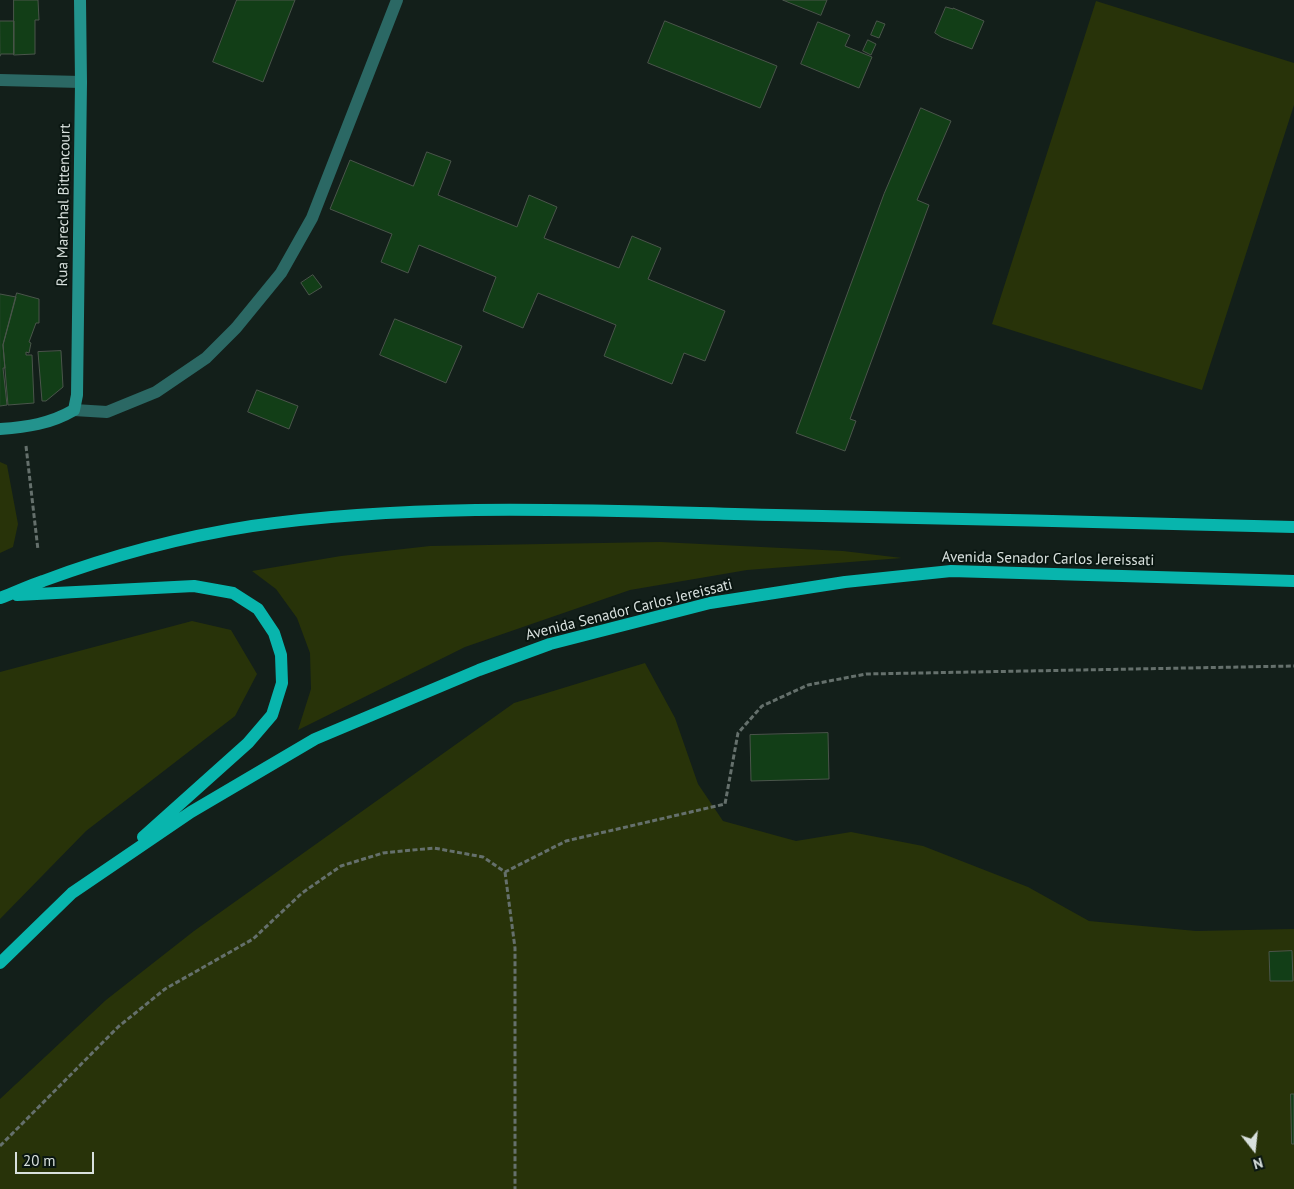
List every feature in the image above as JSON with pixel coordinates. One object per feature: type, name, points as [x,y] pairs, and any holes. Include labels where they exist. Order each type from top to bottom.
[{"type":"main road","name":"Rua Marechal Bittencourt","points":[[74,410],[78,379],[80,0]]},
{"type":"main road","points":[[0,429],[49,422],[74,410]]},
{"type":"main road","points":[[3,597],[90,564],[198,536],[260,525],[402,512],[563,510],[1294,527]]},
{"type":"main road","name":"Avenida Senador Carlos Jereissati","points":[[0,963],[72,893],[191,812],[315,739],[479,670],[550,644],[710,603],[844,582],[951,571],[1294,581]]},
{"type":"main road","points":[[3,597],[194,586],[233,593],[258,609],[274,633],[281,655],[282,683],[272,715],[248,743],[112,864],[72,893]]},
{"type":"street","points":[[74,410],[107,412],[156,392],[206,358],[236,328],[280,273],[312,218],[397,0]]},
{"type":"street","points":[[0,80],[81,82]]},
{"type":"path","points":[[24,427],[38,550]]},
{"type":"path","points":[[505,872],[566,841],[726,804],[738,733],[762,706],[808,685],[866,674],[1294,666]]},
{"type":"path","points":[[0,1146],[118,1027],[165,989],[252,939],[302,893],[341,866],[383,853],[434,848],[483,857],[505,872],[515,948],[515,1189]]},
{"type":"green space","points":[[1096,1],[1294,63],[1294,105],[1202,390],[992,324]]},
{"type":"green space","points":[[0,462],[7,465],[18,524],[13,547],[0,553]]},
{"type":"green space","points":[[660,542],[843,551],[902,558],[747,570],[630,590],[465,647],[298,730],[311,689],[310,653],[297,618],[276,589],[252,571],[341,556],[430,546]]},
{"type":"green space","points":[[192,621],[231,630],[257,674],[235,716],[86,831],[0,919],[0,672]]},
{"type":"green space","points":[[645,663],[675,718],[698,784],[723,821],[796,841],[851,832],[923,846],[1028,887],[1089,921],[1196,931],[1294,929],[1294,1189],[0,1189],[0,1099],[106,1000],[194,931],[514,703]]},
{"type":"building","points":[[14,0],[38,0],[39,20],[35,20],[35,54],[14,55]]},
{"type":"building","points":[[237,0],[295,0],[263,82],[213,62]]},
{"type":"building","points":[[783,0],[827,0],[821,15]]},
{"type":"building","points":[[946,7],[984,21],[972,49],[935,33]]},
{"type":"building","points":[[0,21],[14,21],[14,54],[1,54],[0,56]]},
{"type":"building","points":[[665,21],[777,66],[760,108],[648,63]]},
{"type":"building","points":[[877,21],[885,24],[879,38],[871,35]]},
{"type":"building","points":[[818,22],[850,35],[845,46],[872,57],[859,88],[801,64]]},
{"type":"building","points":[[868,40],[876,44],[871,55],[863,51]]},
{"type":"building","points":[[921,108],[951,121],[917,200],[929,205],[850,419],[856,421],[845,451],[796,433],[884,194]]},
{"type":"building","points":[[427,152],[451,161],[438,195],[517,227],[529,195],[557,207],[544,238],[619,268],[632,236],[661,248],[648,279],[725,311],[705,361],[684,353],[672,384],[604,356],[616,325],[538,293],[523,328],[483,311],[496,277],[419,245],[408,273],[381,262],[392,234],[330,209],[350,160],[413,186]]},
{"type":"building","points":[[313,275],[322,287],[309,295],[301,283]]},
{"type":"building","points":[[17,293],[39,299],[39,323],[36,323],[29,342],[31,343],[29,353],[26,352],[26,355],[32,355],[34,403],[8,405],[3,345]]},
{"type":"building","points":[[0,294],[16,297],[3,345],[5,368],[3,368],[7,405],[0,406]]},
{"type":"building","points":[[395,319],[462,346],[446,383],[380,355]]},
{"type":"building","points":[[61,351],[63,387],[46,401],[42,401],[38,352]]},
{"type":"building","points":[[257,390],[298,406],[289,429],[248,412]]},
{"type":"building","points":[[828,733],[829,779],[751,781],[750,735]]},
{"type":"building","points":[[1292,951],[1293,981],[1270,981],[1269,952]]},
{"type":"building","points":[[1291,1094],[1294,1094],[1294,1144],[1292,1144]]}]
